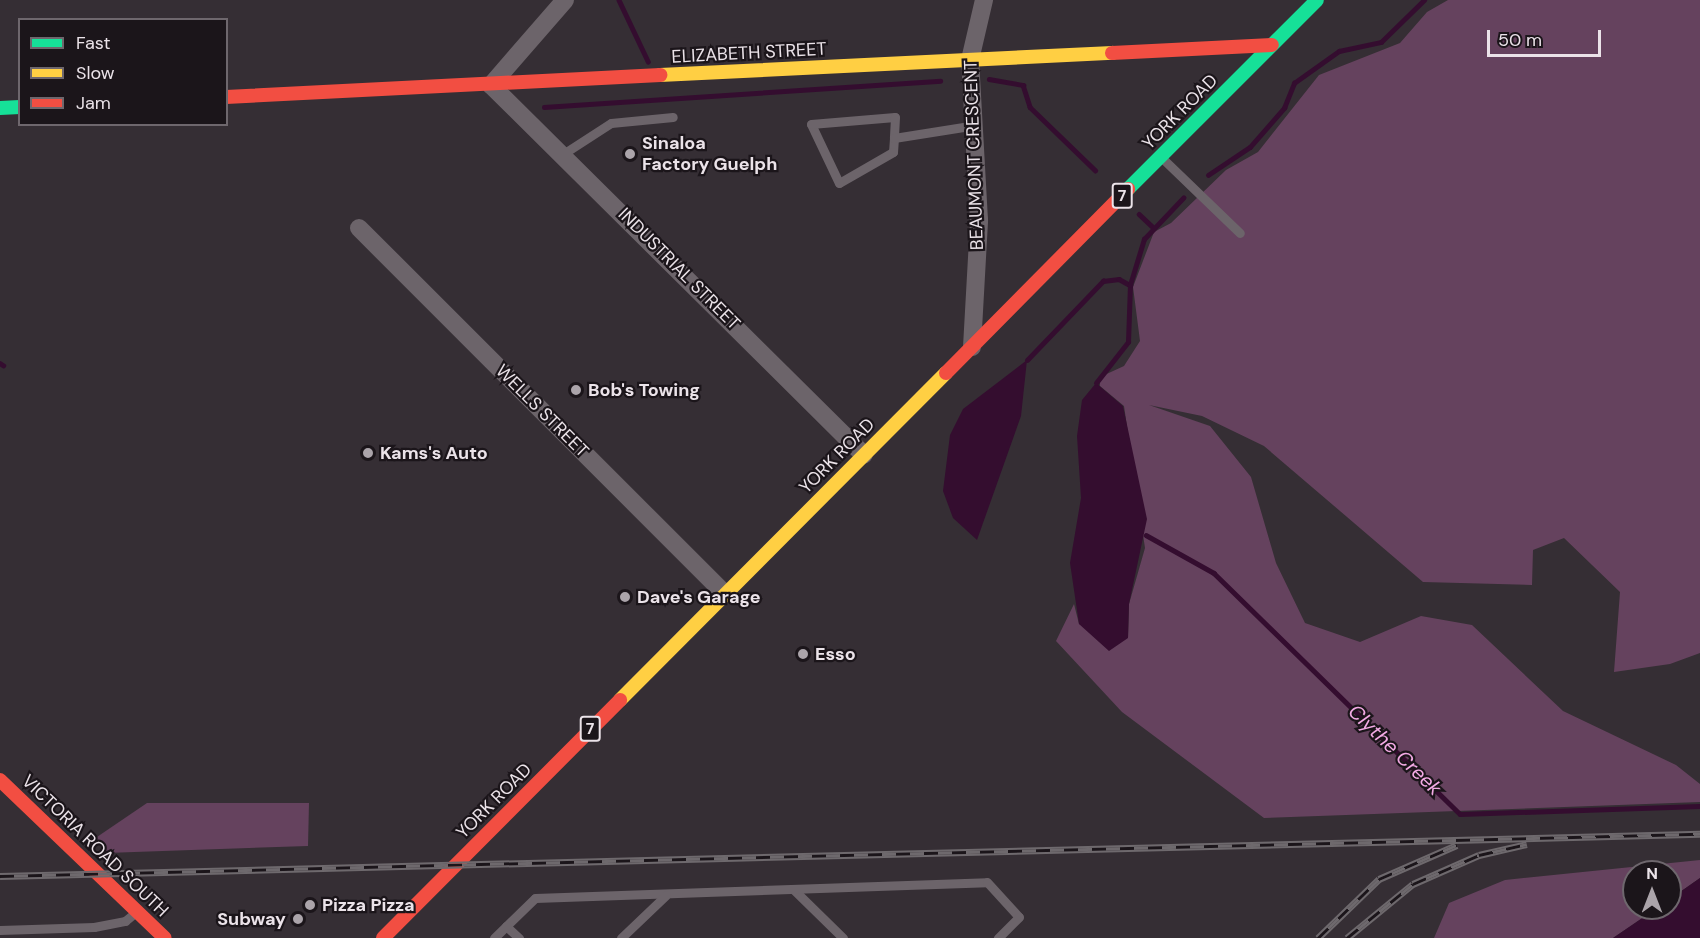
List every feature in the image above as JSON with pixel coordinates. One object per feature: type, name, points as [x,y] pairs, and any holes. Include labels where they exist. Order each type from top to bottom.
[{"type":"main road","name":"YORK ROAD","points":[[383,938],[1317,0]]},
{"type":"main road","name":"ELIZABETH STREET","points":[[228,97],[1272,45]]},
{"type":"main road","points":[[0,108],[18,107]]},
{"type":"main road","name":"VICTORIA ROAD SOUTH","points":[[0,780],[165,938]]},
{"type":"street","points":[[491,85],[565,0]]},
{"type":"street","name":"BEAUMONT CRESCENT","points":[[972,347],[979,220],[976,125],[969,60],[984,0]]},
{"type":"street","name":"INDUSTRIAL STREET","points":[[491,85],[864,455]]},
{"type":"street","name":"WELLS STREET","points":[[359,228],[724,593]]},
{"type":"lane","points":[[563,154],[611,123],[673,117]]},
{"type":"lane","points":[[895,117],[894,138],[892,152],[839,183],[811,124],[895,117]]},
{"type":"lane","points":[[894,138],[976,125]]},
{"type":"lane","points":[[1161,157],[1240,233]]},
{"type":"lane","points":[[494,938],[535,898],[987,882],[1019,917],[998,938]]},
{"type":"lane","points":[[793,889],[843,938]]},
{"type":"lane","points":[[621,938],[666,895]]},
{"type":"lane","points":[[0,930],[115,924],[137,911]]},
{"type":"lane","points":[[506,926],[514,936]]},
{"type":"shaded area","points":[[1448,0],[1700,0],[1700,653],[1670,664],[1614,672],[1620,592],[1564,538],[1533,550],[1532,585],[1423,582],[1264,446],[1202,416],[1149,405],[1210,426],[1251,477],[1276,563],[1305,623],[1360,642],[1421,616],[1472,625],[1563,711],[1676,765],[1700,784],[1700,802],[1264,818],[1122,712],[1056,641],[1074,604],[1079,624],[1128,638],[1129,604],[1145,548],[1124,406],[1100,386],[1100,377],[1124,366],[1140,341],[1133,287],[1154,232],[1171,223],[1226,170],[1258,152],[1319,75],[1400,43],[1427,12]]},
{"type":"shaded area","points":[[1027,360],[1021,416],[977,540],[953,518],[943,491],[950,435],[963,409]]},
{"type":"shaded area","points":[[1096,383],[1123,406],[1147,519],[1129,604],[1128,638],[1109,651],[1079,624],[1070,563],[1081,498],[1077,436],[1082,400]]},
{"type":"shaded area","points":[[147,803],[309,803],[308,846],[106,853],[94,839]]},
{"type":"shaded area","points":[[1700,860],[1700,878],[1682,891],[1682,862]]},
{"type":"shaded area","points":[[1622,868],[1622,920],[1639,920],[1613,938],[1434,938],[1449,903],[1505,880]]},
{"type":"shaded area","points":[[1700,878],[1700,938],[1613,938],[1639,920],[1682,920],[1682,891]]},
{"type":"waterway","points":[[619,0],[648,61]]},
{"type":"waterway","name":"Clythe Creek","points":[[1208,175],[1250,147],[1284,108],[1294,83],[1339,51],[1381,42],[1424,0]]},
{"type":"waterway","points":[[989,79],[1023,85],[1030,107],[1095,170]]},
{"type":"waterway","points":[[544,107],[940,81]]},
{"type":"waterway","name":"Clythe Creek","points":[[1096,383],[1128,342],[1130,285],[1144,239],[1183,198]]},
{"type":"waterway","points":[[1139,214],[1152,226]]},
{"type":"waterway","points":[[1027,360],[1103,281],[1119,279],[1130,285]]},
{"type":"waterway","name":"Clythe Creek","points":[[1146,535],[1214,573],[1460,814],[1700,806]]},
{"type":"railway","points":[[0,876],[1700,834]]},
{"type":"railway","points":[[1347,938],[1413,884],[1479,855],[1527,844]]},
{"type":"railway","points":[[1318,938],[1379,879],[1457,845]]},
{"type":"traffic: fast","points":[[1128,189],[1317,0]]},
{"type":"traffic: fast","points":[[0,108],[18,107]]},
{"type":"traffic: slow","points":[[660,75],[1112,53]]},
{"type":"traffic: slow","points":[[620,700],[946,373]]},
{"type":"traffic: jam","points":[[1112,53],[1272,45]]},
{"type":"traffic: jam","points":[[228,97],[660,75]]},
{"type":"traffic: jam","points":[[946,373],[1128,189]]},
{"type":"traffic: jam","points":[[383,938],[620,700]]},
{"type":"traffic: jam","points":[[0,780],[165,938]]},
{"type":"place","name":"Sinaloa Factory Guelph","points":[[630,154]]},
{"type":"place","name":"Bob's Towing","points":[[576,390]]},
{"type":"place","name":"Kams's Auto","points":[[368,453]]},
{"type":"place","name":"Dave's Garage","points":[[625,597]]},
{"type":"place","name":"Esso","points":[[803,654]]},
{"type":"place","name":"Pizza Pizza","points":[[310,905]]},
{"type":"place","name":"Subway","points":[[298,919]]}]
